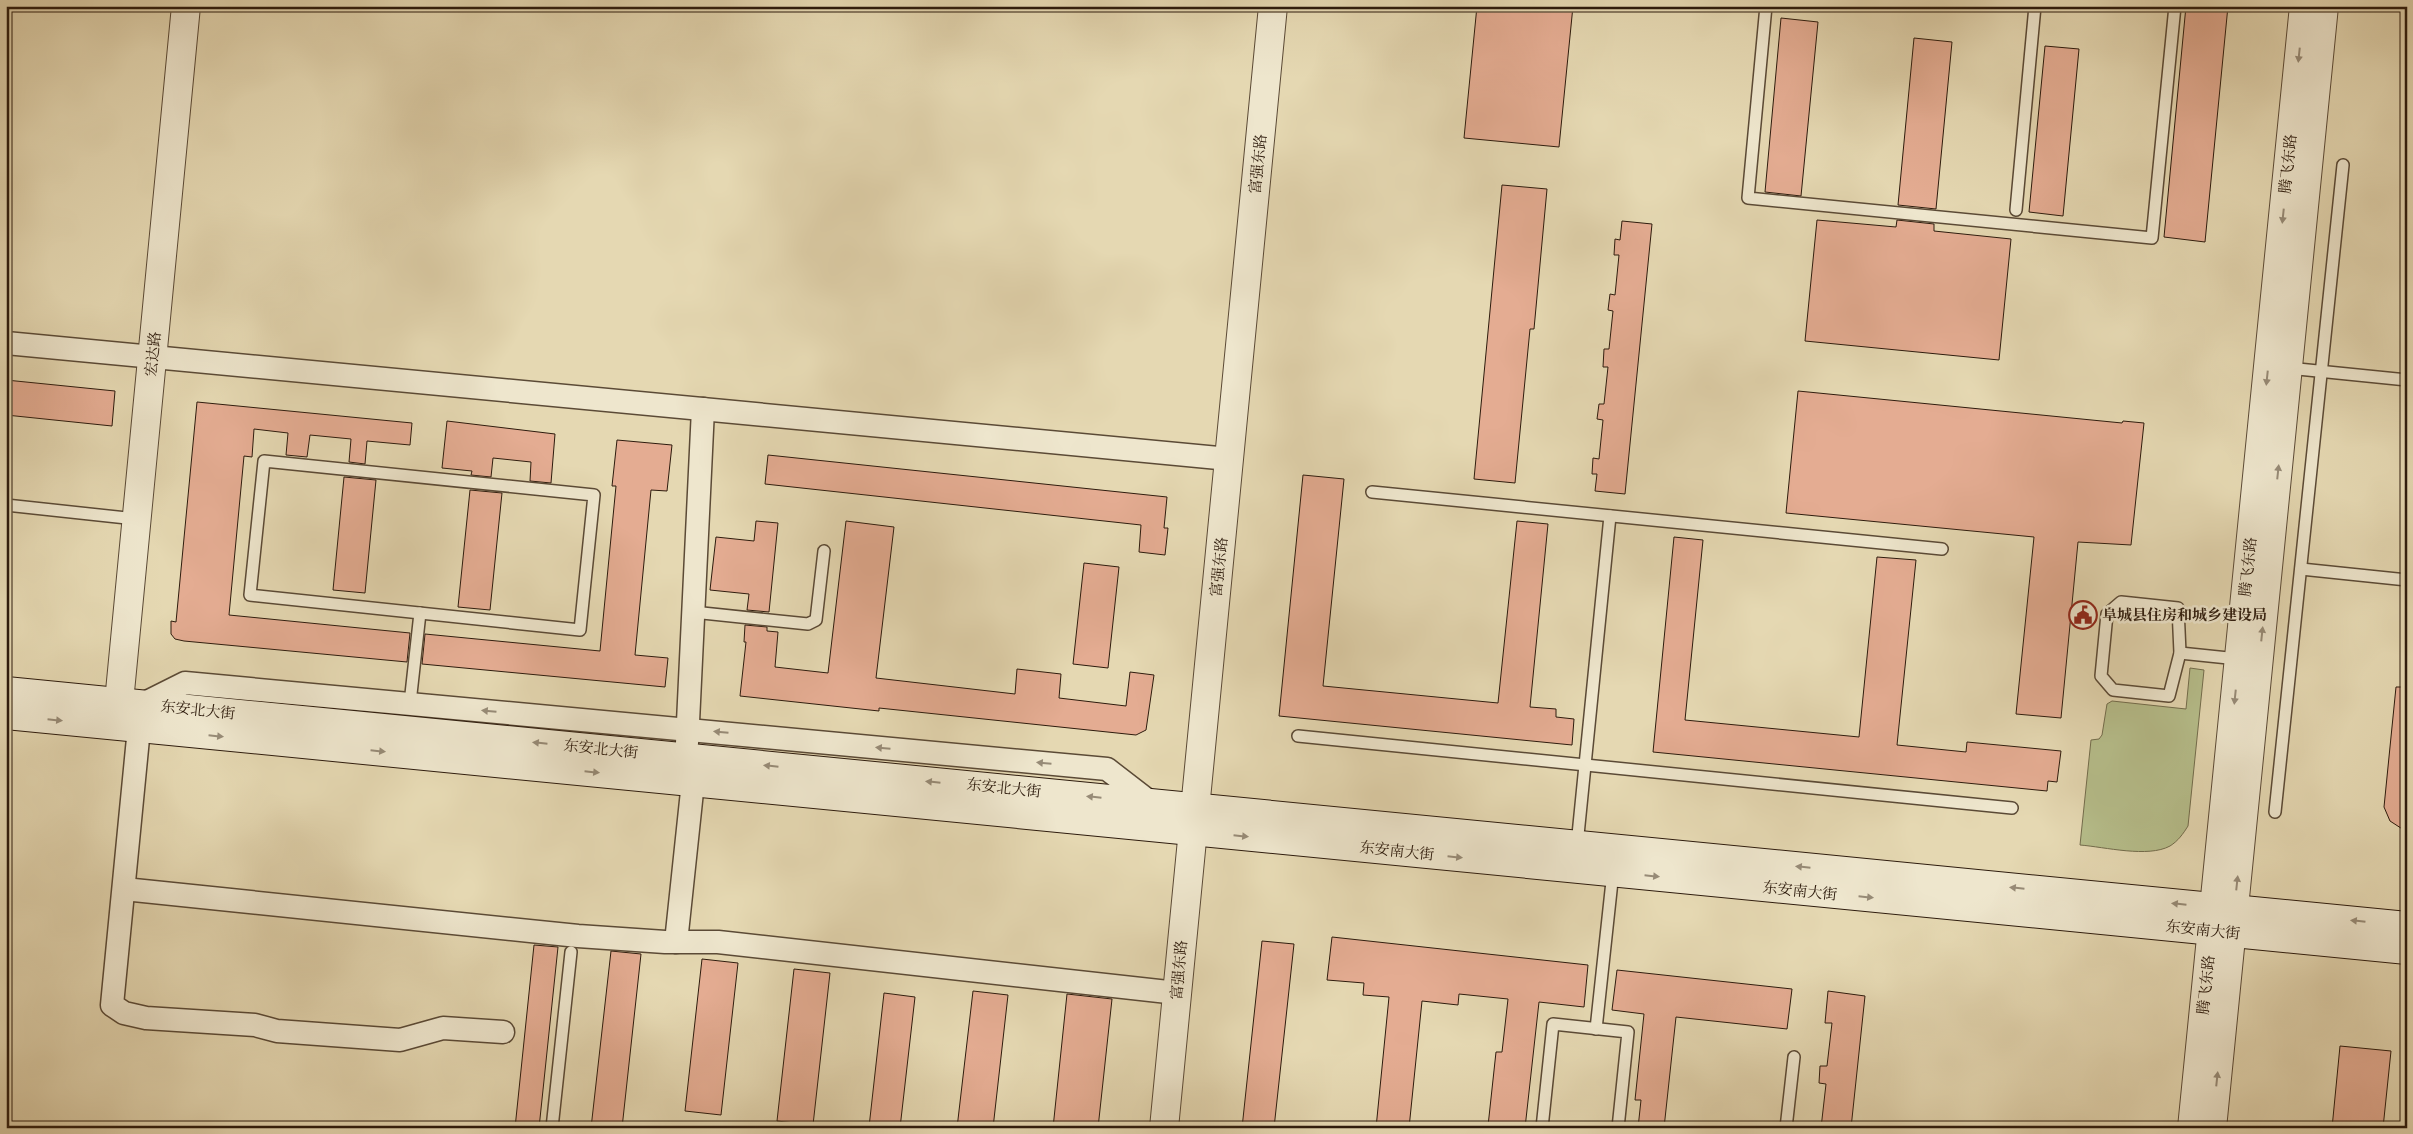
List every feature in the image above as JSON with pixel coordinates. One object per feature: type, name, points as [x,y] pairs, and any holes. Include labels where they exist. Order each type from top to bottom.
[{"type":"main road","name":"宏达路","points":[[134,711],[136,519],[186,6]]},
{"type":"main road","name":"富强东路","points":[[1164,1128],[1273,6]]},
{"type":"main road","name":"腾飞东路","points":[[2212,1128],[2238,659],[2304,6]]},
{"type":"main road","name":"腾飞东路","points":[[2192,1128],[2223,920],[2288,368],[2324,6]]},
{"type":"main road","name":"东安北大街","points":[[6,691],[134,711],[690,770],[1194,819]]},
{"type":"main road","name":"东安北大街","points":[[6,715],[134,711]]},
{"type":"main road","name":"东安北大街","points":[[690,770],[1151,803],[1194,819]]},
{"type":"main road","name":"东安南大街","points":[[1194,819],[1613,872],[2223,920],[2407,926]]},
{"type":"main road","name":"东安南大街","points":[[1194,819],[1577,845],[2223,920],[2407,950]]},
{"type":"street","points":[[6,343],[1229,459]]},
{"type":"street","points":[[676,942],[690,770],[687,729],[703,409]]},
{"type":"street","points":[[503,1032],[443,1028],[400,1040],[277,1031],[256,1024],[146,1018],[124,1014],[112,1005],[124,889],[134,711],[185,682],[1107,769],[1151,803]]},
{"type":"street","points":[[124,889],[578,936],[676,942],[718,942],[1177,993]]},
{"type":"lane","points":[[1766,6],[1748,198],[2152,238],[2175,6]]},
{"type":"lane","points":[[2016,210],[2035,6]]},
{"type":"lane","points":[[2275,812],[2343,165]]},
{"type":"lane","points":[[2288,368],[2407,380]]},
{"type":"lane","points":[[264,461],[594,495],[580,630],[420,613],[250,595],[264,461]]},
{"type":"lane","points":[[1372,492],[1942,549]]},
{"type":"lane","points":[[6,505],[136,519]]},
{"type":"lane","points":[[1577,845],[1610,516]]},
{"type":"lane","points":[[693,612],[808,624],[816,620],[824,551]]},
{"type":"lane","points":[[2301,569],[2407,580]]},
{"type":"lane","points":[[2121,602],[2178,608],[2180,653],[2169,696],[2113,690],[2101,676],[2107,614],[2121,602]]},
{"type":"lane","points":[[410,703],[420,613]]},
{"type":"lane","points":[[2180,653],[2238,659]]},
{"type":"lane","points":[[1298,736],[2012,808]]},
{"type":"lane","points":[[1596,1029],[1613,872]]},
{"type":"lane","points":[[552,1128],[571,952]]},
{"type":"lane","points":[[1542,1128],[1554,1024],[1628,1032],[1618,1128]]},
{"type":"lane","points":[[1786,1128],[1794,1057]]},
{"type":"green space","points":[[2190,668],[2204,670],[2188,826],[2182,835],[2170,846],[2150,851],[2126,851],[2080,845],[2091,740],[2099,739],[2102,735],[2107,704],[2112,701],[2186,709]]},
{"type":"building","points":[[1477,6],[1573,6],[1559,147],[1464,138]]},
{"type":"building","points":[[2186,6],[2228,6],[2205,242],[2164,237]]},
{"type":"building","points":[[1781,18],[1818,22],[1801,196],[1765,192]]},
{"type":"building","points":[[1914,38],[1952,42],[1936,209],[1898,205]]},
{"type":"building","points":[[2045,46],[2079,49],[2063,216],[2029,212]]},
{"type":"building","points":[[1502,185],[1547,189],[1534,329],[1530,329],[1515,483],[1474,479]]},
{"type":"building","points":[[1817,220],[1896,227],[1897,220],[1934,224],[1934,231],[2011,239],[1999,360],[1805,341]]},
{"type":"building","points":[[1622,221],[1652,224],[1625,494],[1595,491],[1597,474],[1592,474],[1593,458],[1599,459],[1603,420],[1597,419],[1599,404],[1604,404],[1608,367],[1603,367],[1604,349],[1609,349],[1613,311],[1608,310],[1610,294],[1615,295],[1619,255],[1614,255],[1615,239],[1620,240]]},
{"type":"building","points":[[6,380],[115,391],[112,426],[6,415]]},
{"type":"building","points":[[1798,391],[2122,423],[2123,421],[2144,423],[2131,545],[2078,542],[2061,718],[2016,714],[2034,537],[1786,513]]},
{"type":"building","points":[[197,402],[412,423],[410,445],[367,441],[365,464],[349,462],[351,439],[310,435],[307,457],[286,455],[288,433],[254,429],[252,457],[244,456],[229,615],[410,633],[407,662],[175,639],[171,634],[171,621],[176,622]]},
{"type":"building","points":[[447,421],[555,434],[551,483],[530,481],[531,462],[493,458],[491,477],[471,475],[472,471],[442,468]]},
{"type":"building","points":[[617,440],[672,445],[667,491],[651,490],[635,655],[668,658],[665,687],[422,664],[425,634],[600,651],[616,486],[612,486]]},
{"type":"building","points":[[768,455],[1167,497],[1164,528],[1168,528],[1165,555],[1139,552],[1141,525],[765,484]]},
{"type":"building","points":[[1303,475],[1344,479],[1323,686],[1498,703],[1517,521],[1548,524],[1530,707],[1556,709],[1556,717],[1574,719],[1572,745],[1279,716]]},
{"type":"building","points":[[344,477],[376,480],[365,593],[333,590]]},
{"type":"building","points":[[470,490],[502,493],[490,610],[458,607]]},
{"type":"building","points":[[756,521],[778,523],[769,612],[747,610],[749,594],[710,590],[716,537],[754,541]]},
{"type":"building","points":[[846,521],[894,527],[876,678],[1015,694],[1017,669],[1061,674],[1059,698],[1126,706],[1130,672],[1154,675],[1146,730],[1136,735],[879,708],[879,711],[740,696],[746,642],[744,642],[745,625],[767,627],[767,631],[778,632],[775,667],[828,673]]},
{"type":"building","points":[[1674,537],[1703,540],[1685,720],[1859,737],[1877,557],[1916,560],[1897,745],[1966,752],[1967,742],[2061,751],[2057,782],[2048,781],[2047,791],[1653,752]]},
{"type":"building","points":[[1084,563],[1119,567],[1108,668],[1073,664]]},
{"type":"building","points":[[2396,687],[2407,687],[2407,832],[2390,821],[2384,807]]},
{"type":"building","points":[[1332,937],[1588,965],[1584,1007],[1539,1002],[1525,1128],[1488,1126],[1496,1052],[1502,1052],[1508,999],[1459,994],[1458,1005],[1422,1001],[1409,1128],[1376,1128],[1389,997],[1363,995],[1364,983],[1327,980]]},
{"type":"building","points":[[1262,941],[1294,944],[1274,1128],[1242,1128]]},
{"type":"building","points":[[534,945],[558,947],[539,1128],[515,1128]]},
{"type":"building","points":[[611,951],[641,954],[622,1128],[591,1128]]},
{"type":"building","points":[[702,959],[738,963],[721,1115],[685,1111]]},
{"type":"building","points":[[794,969],[830,973],[813,1125],[777,1121]]},
{"type":"building","points":[[1617,970],[1792,989],[1787,1029],[1676,1017],[1664,1128],[1638,1128],[1641,1100],[1635,1100],[1644,1014],[1612,1010]]},
{"type":"building","points":[[973,991],[1008,995],[993,1128],[957,1128]]},
{"type":"building","points":[[1828,991],[1865,996],[1851,1128],[1821,1128],[1826,1084],[1819,1083],[1820,1066],[1827,1066],[1832,1023],[1825,1023]]},
{"type":"building","points":[[884,993],[915,997],[900,1128],[869,1127]]},
{"type":"building","points":[[1067,994],[1112,999],[1098,1128],[1053,1128]]},
{"type":"building","points":[[2340,1046],[2391,1051],[2383,1128],[2332,1128]]},
{"type":"place","name":"阜城县住房和城乡建设局","points":[[2083,615]]}]
